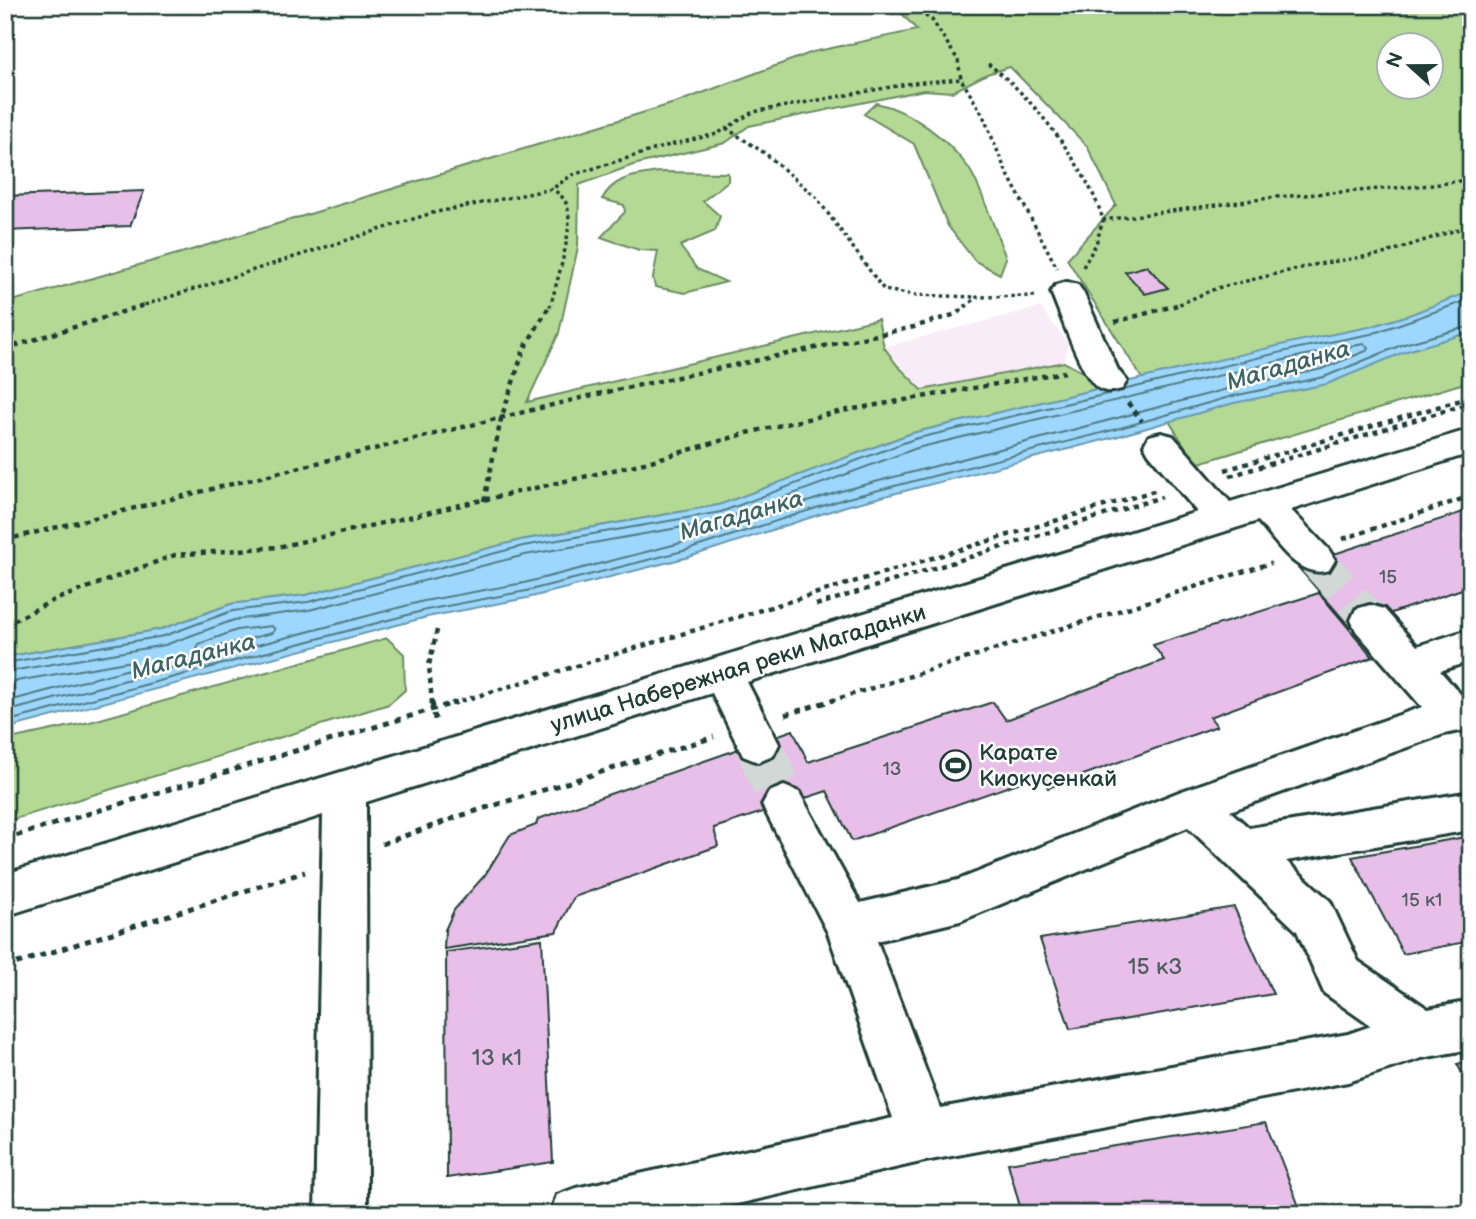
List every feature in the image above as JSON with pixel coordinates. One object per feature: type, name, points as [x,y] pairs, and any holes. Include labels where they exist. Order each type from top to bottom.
[{"type":"street","points":[[1067,292],[1106,373]]},
{"type":"street","name":"улица Набережная реки Магаданки","points":[[5,895],[1471,441]]},
{"type":"street","points":[[1161,445],[1223,518]]},
{"type":"street","points":[[1265,505],[1316,560]]},
{"type":"street","points":[[849,927],[960,900],[1194,805],[1462,713],[1409,665],[1370,620]]},
{"type":"street","points":[[1409,665],[1471,645]]},
{"type":"street","points":[[722,673],[758,744]]},
{"type":"street","points":[[341,1214],[345,790]]},
{"type":"street","points":[[784,805],[849,927],[925,1136]]},
{"type":"street","points":[[1194,805],[1244,848],[1314,916],[1341,977],[1422,1034]]},
{"type":"street","points":[[1244,848],[1471,811]]},
{"type":"street","points":[[576,1214],[925,1136],[1348,1058],[1422,1034],[1471,1025]]},
{"type":"path","points":[[907,5],[932,20],[958,60],[961,79],[983,115],[1004,167],[1048,249],[1067,292]]},
{"type":"path","points":[[988,64],[1005,76],[1069,151],[1100,209],[1102,220],[1096,244],[1067,292]]},
{"type":"path","points":[[5,349],[432,213],[552,189],[572,175],[716,134],[753,112],[913,83],[961,79]]},
{"type":"path","points":[[726,128],[766,154],[816,197],[884,290],[914,295],[977,297],[1038,296],[1067,292]]},
{"type":"path","points":[[1102,220],[1277,197],[1434,185],[1471,179]]},
{"type":"path","points":[[484,501],[501,419],[524,349],[549,310],[560,272],[569,212],[563,196],[552,189]]},
{"type":"path","points":[[1084,329],[1170,308],[1217,288],[1318,264],[1383,254],[1471,225]]},
{"type":"path","points":[[5,540],[593,395],[914,327],[956,314],[977,297]]},
{"type":"path","points":[[5,625],[52,601],[174,555],[278,547],[644,463],[751,432],[829,414],[1106,373],[1161,445]]},
{"type":"path","points":[[5,839],[1471,397]]},
{"type":"path","points":[[433,710],[429,649],[436,630]]},
{"type":"shaded area","points":[[1040,307],[1068,343],[1064,362],[922,390],[884,347]]},
{"type":"green space","points":[[894,5],[1471,5],[1471,381],[1196,464],[1067,259],[1116,205],[1087,146],[1010,67],[987,74],[952,92],[924,90],[749,126],[725,143],[633,165],[579,185],[578,247],[559,333],[527,402],[878,319],[884,347],[897,365],[922,390],[1064,362],[1107,387],[912,433],[719,505],[521,540],[306,595],[231,604],[162,629],[5,657],[5,303],[188,251],[678,102],[813,52],[917,30]]},
{"type":"green space","points":[[876,103],[902,112],[927,127],[968,167],[1006,258],[1000,274],[975,261],[948,226],[914,144],[864,114]]},
{"type":"green space","points":[[659,172],[728,173],[728,181],[703,201],[720,216],[715,231],[680,246],[697,269],[726,282],[685,293],[655,287],[653,278],[658,251],[639,250],[601,237],[625,212],[624,205],[602,199],[607,191],[626,178]]},
{"type":"green space","points":[[387,638],[404,654],[405,690],[389,704],[5,822],[5,740],[90,722]]},
{"type":"water","name":"Магаданка","points":[[1471,291],[1471,332],[1407,351],[1327,384],[1234,403],[1115,437],[846,506],[689,557],[527,598],[427,617],[5,729],[5,657],[162,629],[231,604],[306,595],[521,540],[719,505],[912,433],[1298,341],[1369,327]]},
{"type":"building","points":[[144,191],[130,226],[5,231],[5,196]]},
{"type":"building","points":[[1147,266],[1168,288],[1145,294],[1125,272]]},
{"type":"building","points":[[1469,510],[1471,586],[1350,627],[1297,566]]},
{"type":"building","points":[[1319,593],[1373,657],[1210,717],[1217,726],[1048,788],[1041,775],[852,841],[827,791],[714,828],[718,846],[574,897],[556,932],[444,949],[445,930],[454,910],[485,875],[510,835],[536,825],[538,819],[793,730],[808,762],[993,702],[1006,720],[1164,660],[1153,645]]},
{"type":"building","points":[[1471,836],[1471,941],[1403,954],[1352,857]]},
{"type":"building","points":[[1234,907],[1273,994],[1070,1029],[1040,939]]},
{"type":"building","points":[[542,939],[553,1162],[447,1178],[446,952]]},
{"type":"building","points":[[1471,1061],[1471,1089],[1457,1064]]},
{"type":"building","points":[[1266,1122],[1302,1214],[1022,1214],[1008,1163]]},
{"type":"tunnel","points":[[1316,560],[1370,620]]},
{"type":"tunnel","points":[[758,744],[784,805]]},
{"type":"place","name":"Карате Киокусенкай","points":[[956,765]]}]
